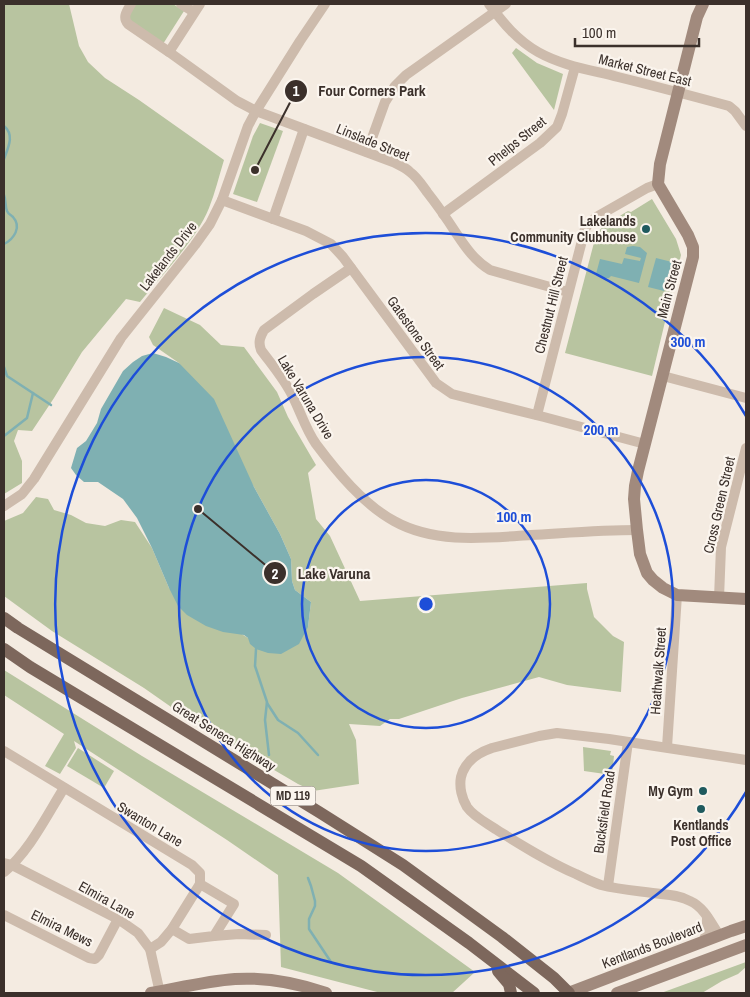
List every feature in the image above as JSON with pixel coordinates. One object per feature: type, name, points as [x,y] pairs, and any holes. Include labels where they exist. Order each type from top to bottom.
[{"type":"main road","name":"Great Seneca Highway","points":[[4,618],[403,865],[502,937],[554,978],[569,993]]},
{"type":"main road","name":"MD 119","points":[[4,649],[30,667],[361,866],[469,943],[534,993]]},
{"type":"main road","points":[[469,943],[509,984],[511,993]]},
{"type":"street","name":"Linslade Street","points":[[131,4],[125,16],[128,24],[237,102],[304,130],[402,166],[409,171],[444,214],[476,261],[482,266],[498,273],[568,292]]},
{"type":"street","points":[[169,52],[197,8],[181,4]]},
{"type":"street","name":"Lakelands Drive","points":[[4,506],[22,494],[34,479],[121,338],[204,233],[222,200],[248,126],[325,4]]},
{"type":"street","points":[[367,152],[385,102],[390,93],[406,75],[492,8],[506,4]]},
{"type":"street","points":[[658,184],[660,164],[697,17],[703,4]]},
{"type":"street","name":"Market Street East","points":[[492,8],[515,35],[526,44],[562,63],[729,106],[746,125]]},
{"type":"street","name":"Phelps Street","points":[[444,214],[550,135],[557,127],[562,114],[575,67]]},
{"type":"street","points":[[273,218],[304,130]]},
{"type":"street","name":"Chestnut Hill Street","points":[[537,415],[585,230],[589,223],[598,216],[647,188],[658,184]]},
{"type":"street","name":"Main Street","points":[[658,184],[688,236],[693,247],[693,258],[644,444],[635,486],[640,554],[647,573],[653,580],[678,596],[746,599]]},
{"type":"street","name":"Gatestone Street","points":[[222,200],[306,231],[331,244],[343,257],[430,375],[440,386],[452,394],[644,444]]},
{"type":"street","name":"Lake Varuna Drive","points":[[351,268],[264,330],[260,346],[293,396],[302,419],[316,444],[353,488],[365,499],[388,517],[403,525],[427,533],[459,538],[637,530]]},
{"type":"street","points":[[663,376],[746,398]]},
{"type":"street","name":"Cross Green Street","points":[[719,598],[722,547],[746,448]]},
{"type":"street","name":"Heathwalk Street","points":[[667,748],[678,596]]},
{"type":"street","points":[[719,935],[702,909],[696,904],[682,898],[608,886],[590,880],[545,859],[476,815],[468,808],[460,785],[466,765],[478,754],[492,748],[560,733],[746,760]]},
{"type":"street","name":"Bucksfield Road","points":[[608,886],[628,742]]},
{"type":"street","name":"Swanton Lane","points":[[4,751],[192,865],[200,873],[200,884]]},
{"type":"street","points":[[4,872],[8,864],[26,848],[64,788]]},
{"type":"street","name":"Elmira Lane","points":[[8,864],[118,919],[138,933],[150,949],[157,993]]},
{"type":"street","points":[[150,949],[161,942],[172,929],[200,884],[234,904],[214,936]]},
{"type":"street","name":"Elmira Mews","points":[[4,915],[89,958],[95,958],[99,955],[118,919]]},
{"type":"street","points":[[704,941],[707,916]]},
{"type":"street","name":"Kentlands Boulevard","points":[[569,993],[746,926]]},
{"type":"street","points":[[172,929],[189,939],[239,934],[266,935]]},
{"type":"street","points":[[617,993],[746,946]]},
{"type":"street","points":[[157,993],[217,981],[251,979],[274,980],[326,993]]},
{"type":"green space","points":[[4,4],[69,4],[79,46],[88,62],[105,78],[224,160],[209,208],[187,245],[140,302],[126,299],[82,352],[32,431],[18,430],[14,441],[22,461],[22,483],[4,494]]},
{"type":"green space","points":[[134,4],[173,4],[184,11],[163,44],[130,22],[128,13]]},
{"type":"green space","points":[[516,48],[537,63],[563,74],[554,110],[512,53]]},
{"type":"green space","points":[[260,123],[283,131],[257,202],[233,194],[253,136]]},
{"type":"green space","points":[[652,199],[676,239],[681,255],[652,376],[565,353],[596,235],[610,222]]},
{"type":"green space","points":[[164,308],[200,325],[221,345],[244,347],[277,392],[288,417],[316,465],[308,473],[316,519],[330,536],[360,601],[587,583],[594,617],[613,636],[624,642],[621,692],[567,685],[539,677],[462,698],[399,719],[390,719],[380,726],[349,724],[356,740],[359,784],[313,791],[194,723],[144,688],[52,631],[4,596],[4,521],[23,513],[36,497],[48,499],[54,510],[71,515],[86,523],[105,526],[121,520],[135,522],[152,548],[169,588],[248,638],[308,627],[311,602],[295,590],[292,581],[291,559],[280,534],[254,487],[179,363],[153,345],[149,337]]},
{"type":"green space","points":[[4,670],[142,756],[338,873],[475,972],[452,993],[381,993],[281,967],[278,875],[74,741],[76,748],[60,774],[45,766],[64,734],[4,695]]},
{"type":"green space","points":[[583,747],[611,751],[610,755],[614,756],[612,775],[584,771]]},
{"type":"green space","points":[[78,748],[114,771],[104,788],[67,766]]},
{"type":"green space","points":[[746,962],[746,967],[738,974],[702,993],[661,993]]},
{"type":"water","points":[[627,247],[640,247],[647,253],[639,283],[611,276],[609,278],[602,278],[596,274],[600,259],[622,264],[624,258],[640,261],[641,258],[625,254]]},
{"type":"water","points":[[656,258],[672,262],[664,291],[648,287]]},
{"type":"water","points":[[153,353],[179,363],[214,399],[254,487],[280,534],[291,559],[292,581],[295,590],[311,602],[308,627],[299,644],[281,654],[268,653],[256,649],[244,635],[223,632],[206,626],[187,615],[178,606],[137,518],[123,499],[98,482],[84,482],[71,468],[77,448],[86,441],[97,423],[101,409],[123,371],[142,356]]},
{"type":"waterway","points":[[4,126],[10,137],[4,159]]},
{"type":"waterway","points":[[4,195],[7,211],[16,221],[17,225],[14,236],[4,244]]},
{"type":"waterway","points":[[4,367],[7,376],[51,405]]},
{"type":"waterway","points":[[4,436],[27,418],[33,393]]},
{"type":"waterway","points":[[256,649],[255,666],[267,702],[265,720],[269,755]]},
{"type":"waterway","points":[[267,703],[278,720],[298,733],[318,755]]},
{"type":"waterway","points":[[308,878],[315,901],[315,906],[309,919],[309,929],[331,962]]},
{"type":"place","name":"Four Corners Park","points":[[255,170]]},
{"type":"place","name":"Lakelands Community Clubhouse","points":[[646,229]]},
{"type":"place","name":"Lake Varuna","points":[[198,509]]},
{"type":"place","name":"My Gym","points":[[703,791]]},
{"type":"place","name":"Kentlands Post Office","points":[[701,809]]}]
